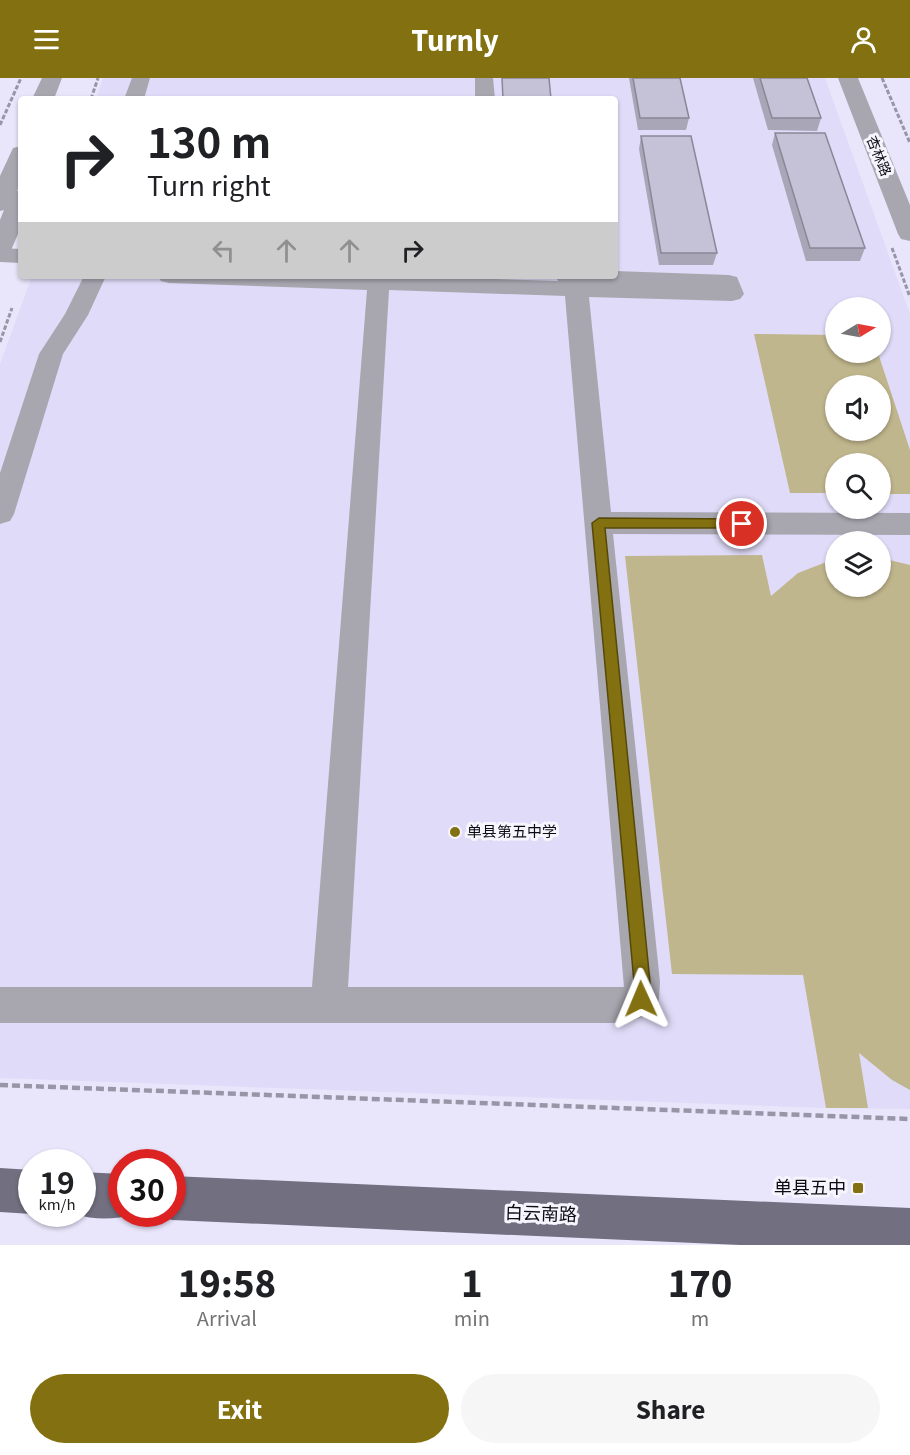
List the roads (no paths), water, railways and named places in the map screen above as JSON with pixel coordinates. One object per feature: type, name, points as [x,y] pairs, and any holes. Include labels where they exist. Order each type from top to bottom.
[{"type":"main road","points":[[0,1190],[18,1191]]},
{"type":"main road","name":"白云南路","points":[[186,1199],[910,1230]]},
{"type":"street","points":[[44,96],[52,78]]},
{"type":"street","points":[[61,96],[68,78]]},
{"type":"street","points":[[135,96],[141,78]]},
{"type":"street","points":[[484,78],[484,96]]},
{"type":"street","name":"杏林路","points":[[848,78],[910,234]]},
{"type":"street","name":"杏林路","points":[[860,78],[910,201]]},
{"type":"street","points":[[0,204],[18,160]]},
{"type":"street","points":[[0,250],[18,205]]},
{"type":"street","points":[[0,255],[18,256]]},
{"type":"street","points":[[0,270],[18,271]]},
{"type":"street","points":[[0,514],[51,354],[76,315],[94,279]]},
{"type":"street","points":[[361,279],[729,282],[732,294],[573,281]]},
{"type":"street","points":[[329,1005],[379,279]]},
{"type":"street","points":[[0,1005],[626,1005],[641,999],[641,970],[599,523],[573,281]]},
{"type":"street","points":[[599,523],[910,524]]},
{"type":"place","name":"单县第五中学","points":[[455,832]]},
{"type":"place","name":"单县五中","points":[[858,1188]]}]
